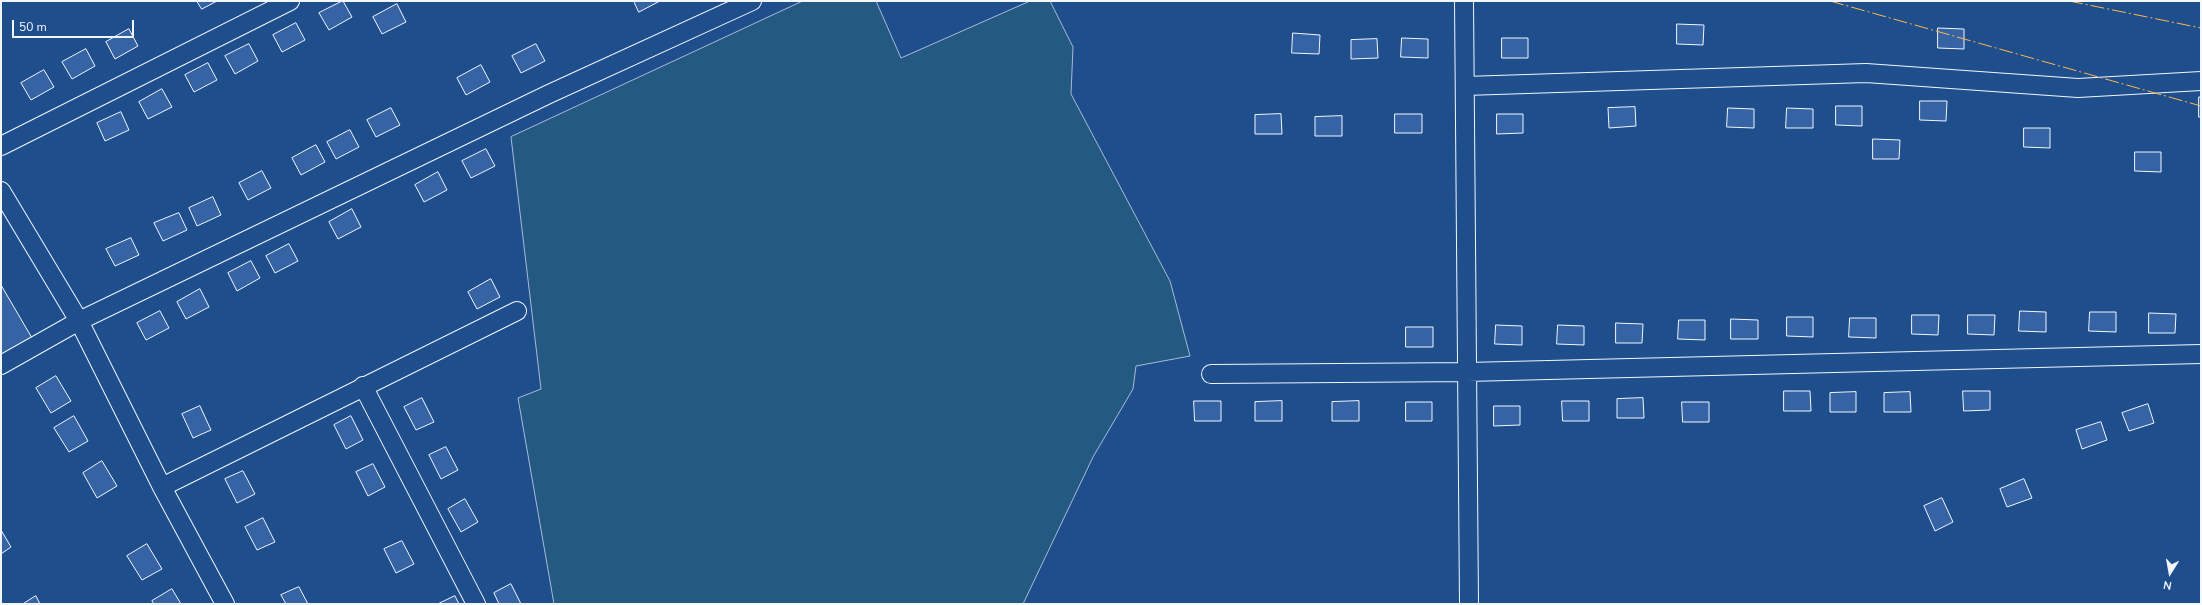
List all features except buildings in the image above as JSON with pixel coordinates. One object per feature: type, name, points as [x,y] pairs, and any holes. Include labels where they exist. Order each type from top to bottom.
[{"type":"street","points":[[1,146],[290,1]]},
{"type":"street","points":[[1,365],[79,321],[542,98],[752,1]]},
{"type":"street","points":[[1464,1],[1469,604]]},
{"type":"street","points":[[1465,86],[1866,73],[2078,88],[2201,81]]},
{"type":"street","points":[[1,191],[79,321],[162,486],[224,604]]},
{"type":"street","points":[[162,486],[517,311]]},
{"type":"street","points":[[1211,374],[1467,372],[2201,354]]},
{"type":"street","points":[[363,386],[476,604]]},
{"type":"shaded area","points":[[803,1],[876,1],[901,58],[1030,1],[1050,1],[1073,47],[1071,94],[1170,281],[1190,356],[1136,366],[1133,389],[1093,457],[1023,604],[554,604],[518,398],[541,389],[511,137]]},
{"type":"power","points":[[1830,1],[2201,106]]},
{"type":"power","points":[[2069,1],[2201,28]]}]
